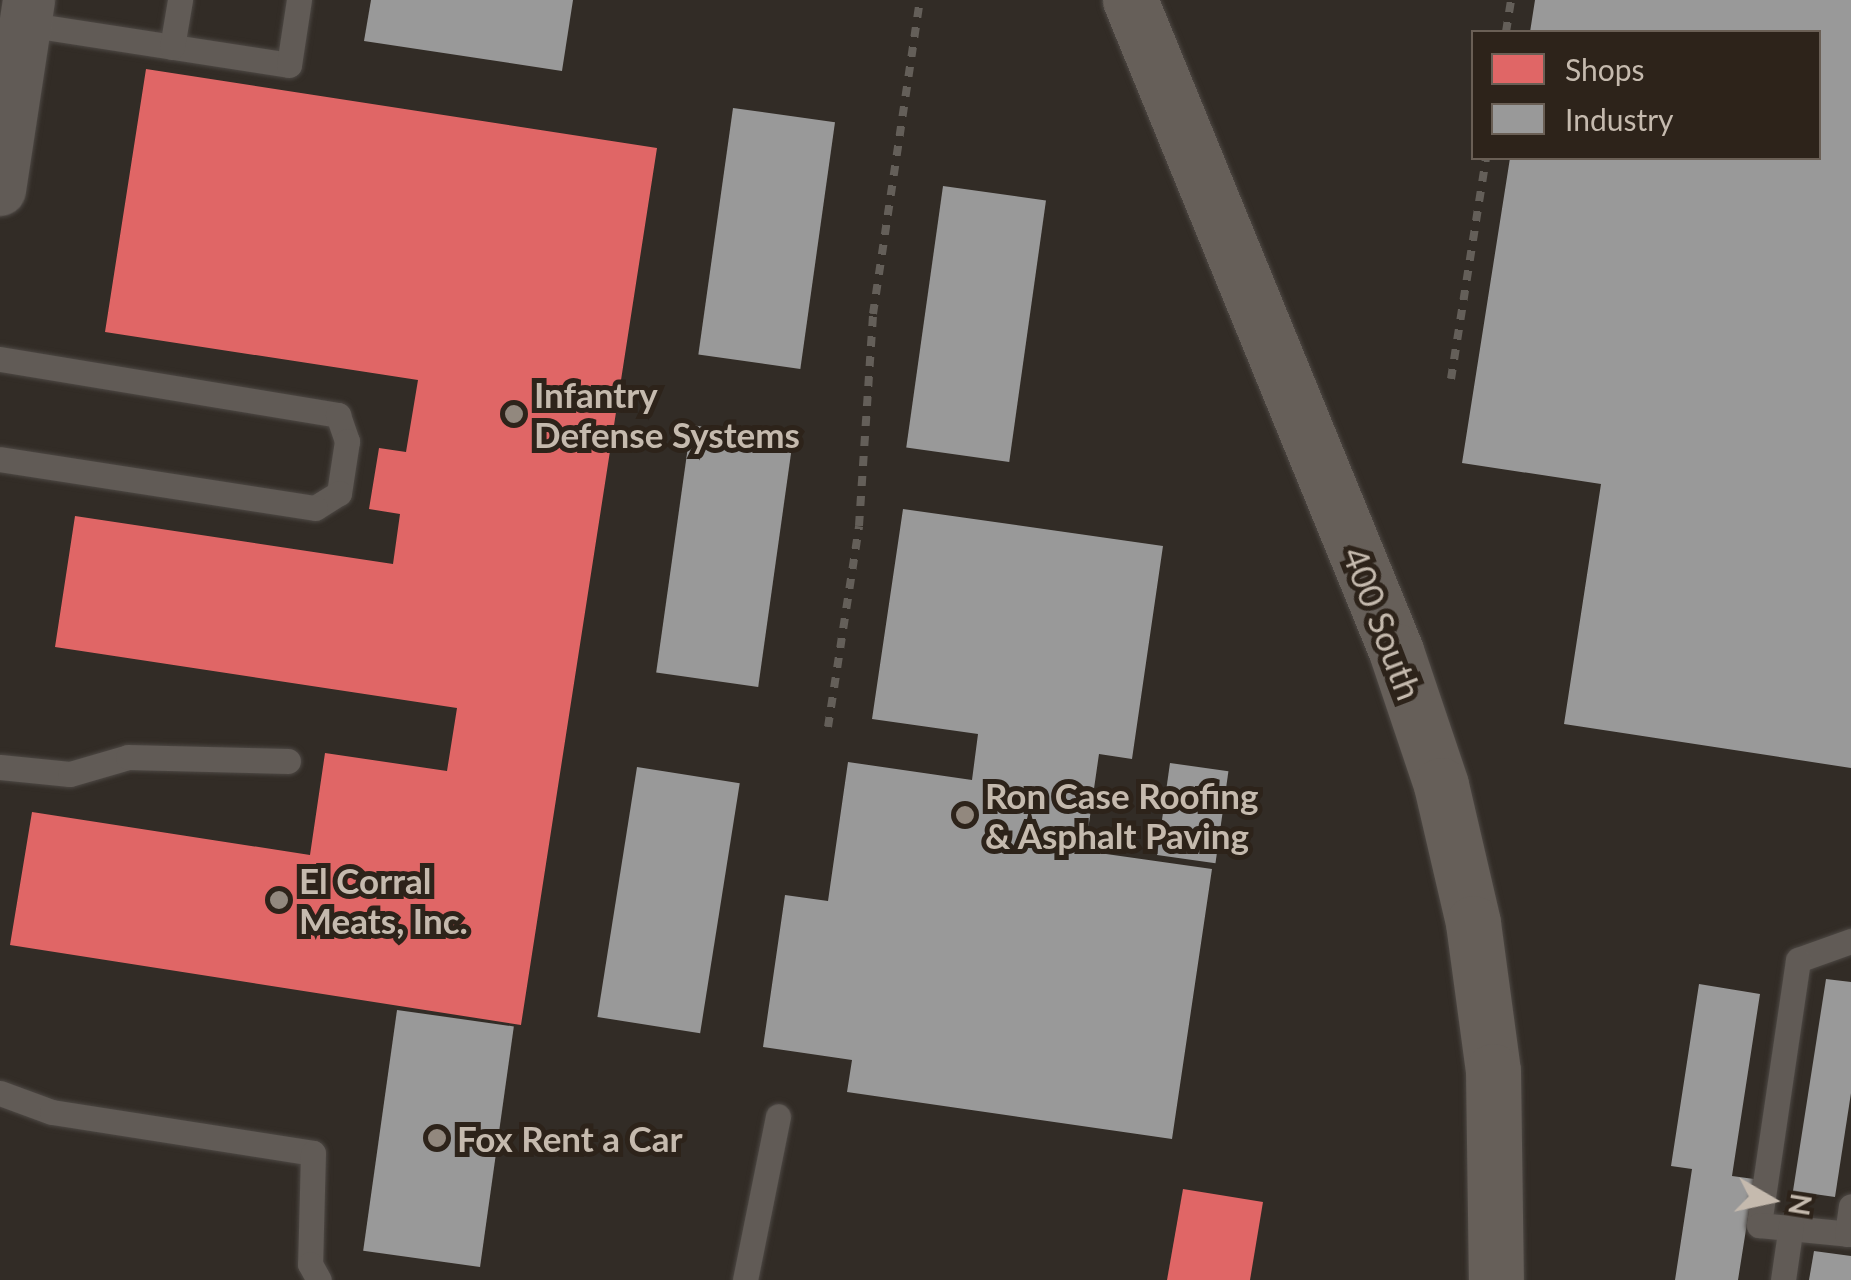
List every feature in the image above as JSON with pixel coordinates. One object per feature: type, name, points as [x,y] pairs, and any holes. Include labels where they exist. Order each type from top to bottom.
[{"type":"street","name":"400 South","points":[[1130,0],[1396,651],[1441,785],[1473,923],[1491,1052],[1496,1280]]},
{"type":"street","points":[[1,176],[19,34]]},
{"type":"lane","points":[[172,46],[180,0]]},
{"type":"lane","points":[[19,34],[172,46],[289,65],[299,0]]},
{"type":"lane","points":[[0,359],[338,415],[347,441],[340,493],[315,508],[0,459]]},
{"type":"lane","points":[[0,767],[70,774],[128,757],[288,761]]},
{"type":"lane","points":[[1851,942],[1798,960],[1759,1225],[1791,1225],[1849,1234],[1851,1206]]},
{"type":"lane","points":[[0,1093],[52,1112],[313,1153],[310,1264],[319,1280]]},
{"type":"lane","points":[[746,1280],[778,1116]]},
{"type":"lane","points":[[1783,1280],[1791,1225]]},
{"type":"building: Shops","name":"Infantry Defense Systems","points":[[146,69],[657,148],[521,1025],[10,945],[32,812],[310,855],[325,753],[447,771],[457,708],[55,647],[75,516],[393,564],[400,514],[369,509],[379,448],[406,452],[418,380],[105,332]]},
{"type":"building: Shops","points":[[1183,1189],[1263,1202],[1250,1280],[1167,1280]]},
{"type":"building: Industry","points":[[371,0],[573,0],[562,71],[364,41]]},
{"type":"building: Industry","points":[[1535,0],[1851,0],[1851,768],[1564,724],[1601,484],[1462,463],[1510,160],[1821,160],[1821,30],[1530,30]]},
{"type":"building: Industry","points":[[733,108],[835,122],[800,369],[698,355]]},
{"type":"building: Industry","points":[[943,186],[1046,200],[1009,462],[906,447]]},
{"type":"building: Industry","points":[[691,425],[793,439],[758,687],[656,673]]},
{"type":"building: Industry","name":"Ron Case Roofing & Asphalt Paving","points":[[903,509],[1163,546],[1132,759],[1099,754],[1085,851],[1212,869],[1172,1139],[847,1092],[852,1060],[763,1047],[785,895],[828,901],[848,762],[972,780],[978,734],[872,719]]},
{"type":"building: Industry","points":[[1170,763],[1228,771],[1215,863],[1157,855]]},
{"type":"building: Industry","points":[[637,767],[740,783],[700,1033],[597,1017]]},
{"type":"building: Industry","points":[[1826,979],[1851,982],[1851,1093],[1835,1197],[1793,1191]]},
{"type":"building: Industry","points":[[1699,984],[1760,994],[1732,1176],[1754,1179],[1738,1280],[1675,1280],[1692,1169],[1671,1166]]},
{"type":"building: Industry","name":"Fox Rent a Car","points":[[397,1010],[514,1026],[480,1267],[363,1251]]},
{"type":"building: Industry","points":[[1814,1251],[1851,1256],[1851,1280],[1809,1280]]},
{"type":"railway","points":[[828,727],[859,526],[873,314],[920,0]]},
{"type":"railway","points":[[1506,30],[1511,0]]},
{"type":"railway","points":[[1451,379],[1486,160]]},
{"type":"place","name":"Infantry Defense Systems","points":[[514,414]]},
{"type":"place","name":"Ron Case Roofing & Asphalt Paving","points":[[965,815]]},
{"type":"place","name":"El Corral Meats, Inc.","points":[[279,900]]},
{"type":"place","name":"Fox Rent a Car","points":[[437,1138]]}]
